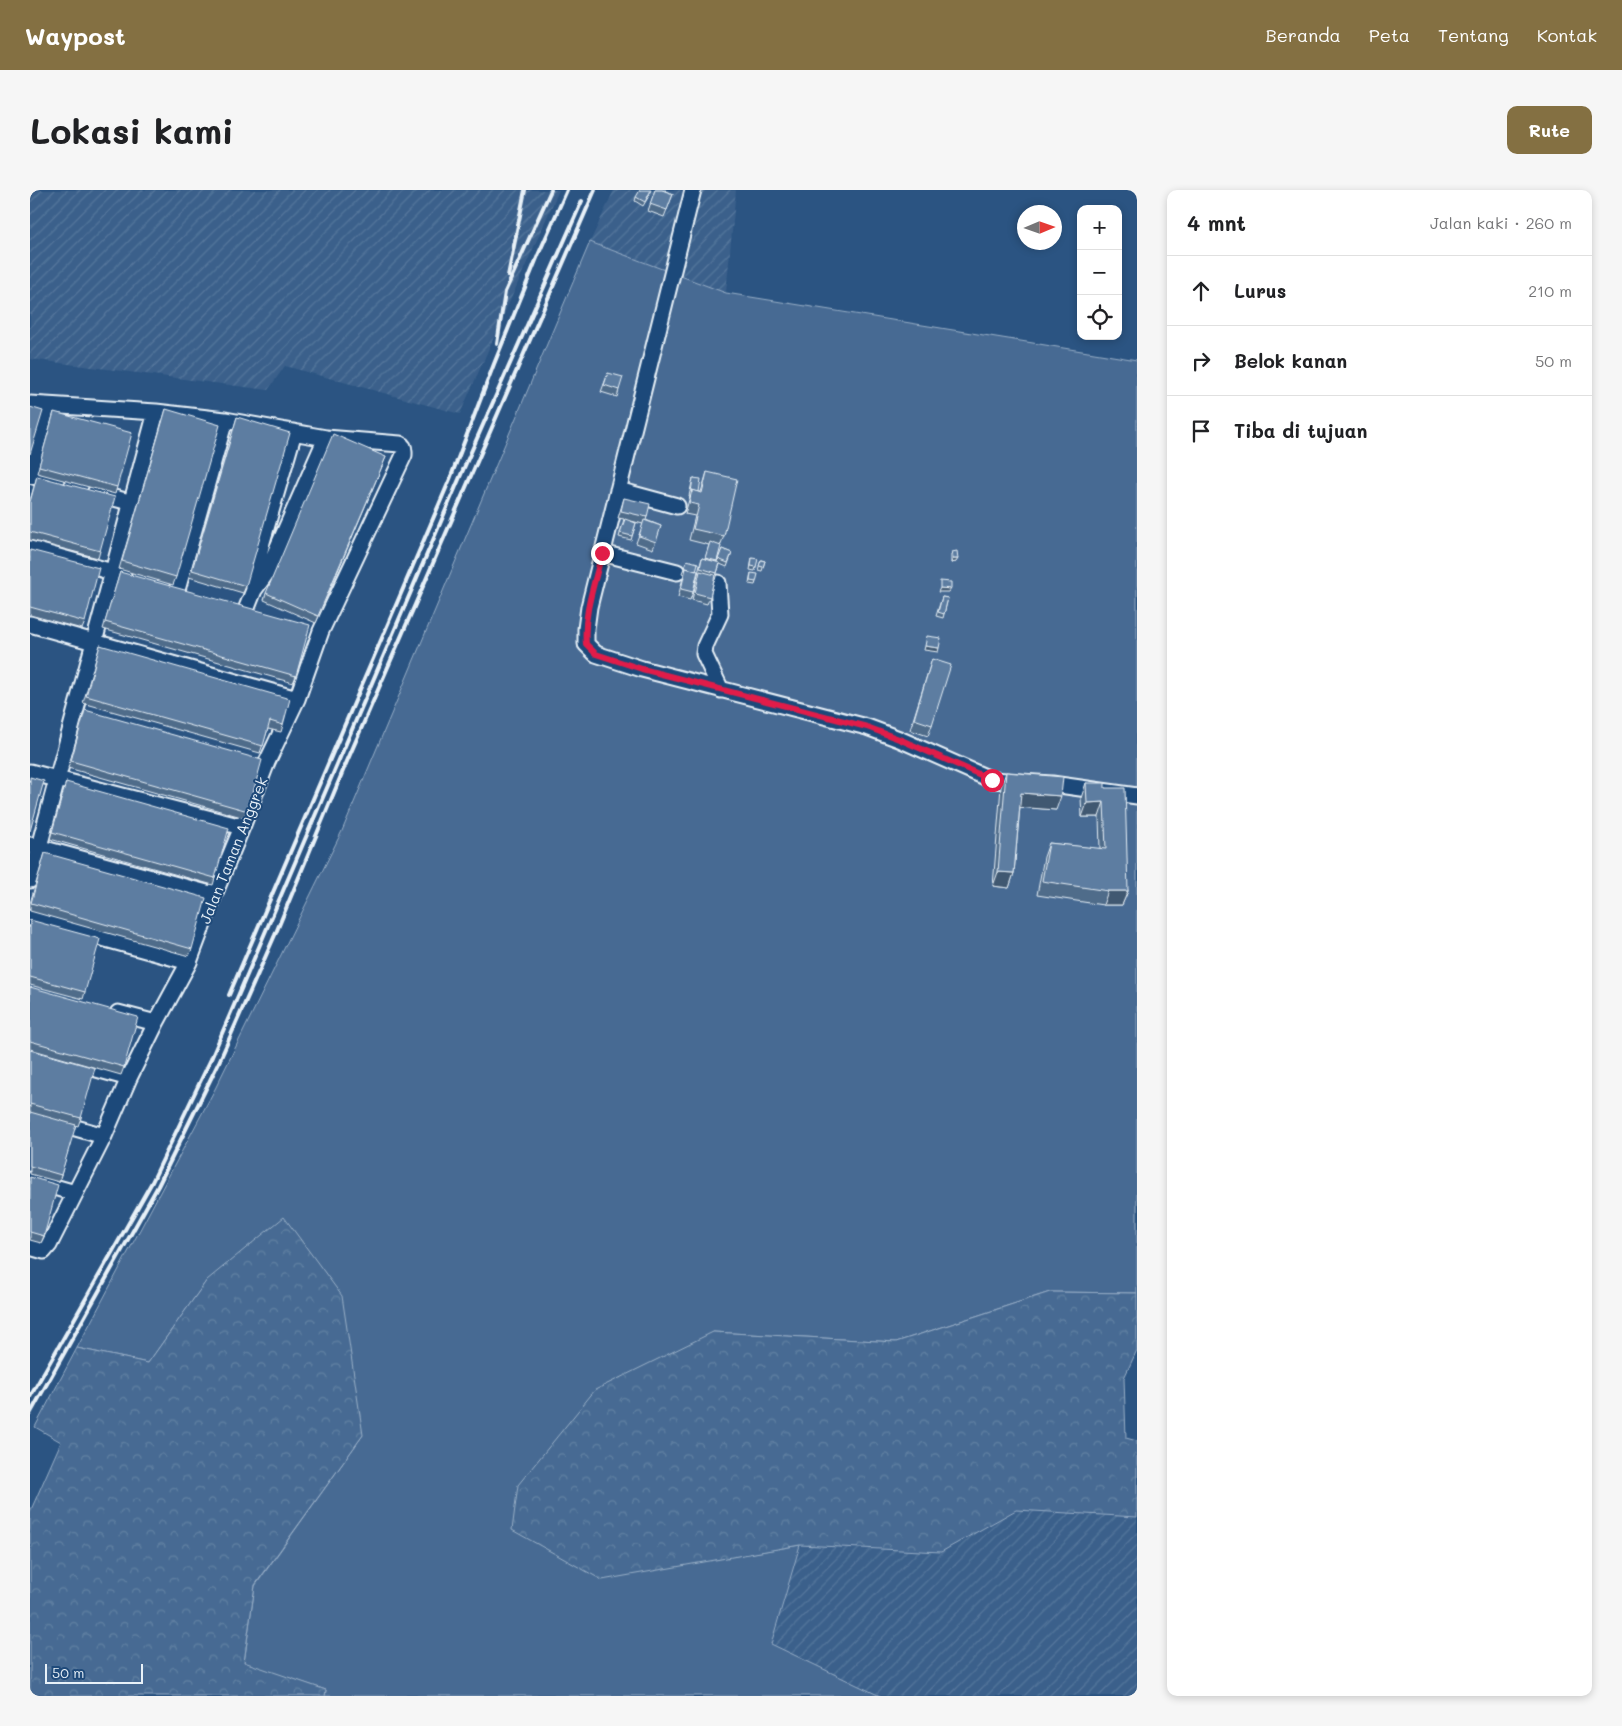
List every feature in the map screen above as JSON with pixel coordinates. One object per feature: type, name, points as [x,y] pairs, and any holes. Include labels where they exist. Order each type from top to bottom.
[{"type":"street","points":[[693,190],[589,607],[586,644],[592,651],[605,657],[642,669],[867,727],[992,780],[1052,784],[1137,796]]},
{"type":"street","points":[[30,404],[48,407],[156,412],[225,420],[326,438],[267,572],[254,590]]},
{"type":"street","points":[[48,407],[30,474],[133,503]]},
{"type":"street","points":[[30,880],[34,846],[81,712],[95,642],[156,412]]},
{"type":"street","points":[[177,590],[225,420]]},
{"type":"street","points":[[229,605],[251,611],[254,576],[260,549],[294,432]]},
{"type":"street","name":"Jalan Taman Anggrek","points":[[37,1249],[49,1244],[104,1136],[129,1078],[156,1023],[189,962],[267,762],[297,699],[321,631],[404,455],[404,447],[400,444],[326,438]]},
{"type":"street","points":[[618,490],[677,506]]},
{"type":"street","points":[[30,549],[141,580]]},
{"type":"street","points":[[602,553],[677,572]]},
{"type":"street","points":[[718,583],[720,614],[704,654],[722,690]]},
{"type":"street","points":[[159,585],[194,595]]},
{"type":"street","points":[[30,624],[297,699]]},
{"type":"street","points":[[303,626],[321,631]]},
{"type":"street","points":[[248,757],[267,762]]},
{"type":"street","points":[[30,772],[242,828]]},
{"type":"street","points":[[34,846],[214,895]]},
{"type":"street","points":[[30,918],[189,962]]},
{"type":"street","points":[[107,1010],[156,1023]]},
{"type":"street","points":[[57,1058],[129,1078]]},
{"type":"street","points":[[30,1115],[104,1136]]},
{"type":"street","points":[[30,1180],[75,1193]]},
{"type":"shaded area","points":[[30,190],[559,190],[460,414],[285,366],[268,390],[30,359]]},
{"type":"shaded area","points":[[614,190],[736,190],[726,293],[590,242]]},
{"type":"shaded area","points":[[1016,1510],[1137,1517],[1137,1696],[880,1696],[771,1644],[800,1545],[941,1552]]},
{"type":"green space","points":[[590,242],[726,293],[1137,360],[1137,1293],[1050,1292],[896,1342],[713,1332],[712,1560],[800,1545],[771,1644],[880,1696],[325,1696],[326,1690],[244,1663],[255,1586],[363,1435],[207,1280],[148,1363],[77,1348],[215,1089],[342,831]]},
{"type":"green space","points":[[284,1217],[342,1296],[363,1435],[255,1585],[244,1662],[326,1690],[325,1696],[30,1696],[30,1512],[61,1442],[35,1427],[77,1348],[148,1363],[207,1280]]},
{"type":"green space","points":[[1050,1292],[1137,1293],[1137,1350],[1124,1378],[1126,1438],[1137,1441],[1137,1517],[1016,1510],[941,1552],[800,1545],[602,1580],[512,1530],[518,1485],[595,1390],[713,1332],[896,1342]]},
{"type":"building","points":[[640,190],[651,190],[645,202],[636,197]]},
{"type":"building","points":[[655,190],[662,190],[673,194],[667,210],[650,204]]},
{"type":"building","points":[[608,373],[623,377],[619,390],[604,385]]},
{"type":"building","points":[[30,407],[43,411],[30,454]]},
{"type":"building","points":[[166,409],[220,425],[176,577],[122,561]]},
{"type":"building","points":[[54,412],[132,433],[117,487],[39,466]]},
{"type":"building","points":[[237,417],[290,433],[246,586],[192,570]]},
{"type":"building","points":[[333,434],[386,457],[318,616],[266,593]]},
{"type":"building","points":[[707,472],[737,479],[724,536],[693,529],[699,505],[689,503],[692,490],[702,493]]},
{"type":"building","points":[[37,476],[115,497],[100,551],[30,532],[30,502]]},
{"type":"building","points":[[693,478],[701,479],[699,492],[692,490],[691,492]]},
{"type":"building","points":[[624,498],[650,504],[647,517],[621,511]]},
{"type":"building","points":[[625,519],[636,523],[632,536],[620,533]]},
{"type":"building","points":[[644,520],[661,526],[656,542],[639,536]]},
{"type":"building","points":[[710,542],[721,546],[717,561],[705,558]]},
{"type":"building","points":[[722,549],[732,553],[728,563],[718,559]]},
{"type":"building","points":[[30,550],[99,568],[85,622],[30,607]]},
{"type":"building","points":[[957,551],[958,559],[953,559],[952,552]]},
{"type":"building","points":[[702,558],[720,563],[717,573],[700,568]]},
{"type":"building","points":[[752,558],[758,559],[756,567],[751,566]]},
{"type":"building","points":[[687,560],[698,563],[696,571],[686,568],[684,570]]},
{"type":"building","points":[[761,560],[765,561],[763,567],[759,566]]},
{"type":"building","points":[[686,568],[698,571],[693,592],[681,589]]},
{"type":"building","points":[[700,571],[715,575],[710,597],[695,593]]},
{"type":"building","points":[[120,572],[310,625],[296,676],[105,622]]},
{"type":"building","points":[[751,573],[758,574],[756,582],[750,581]]},
{"type":"building","points":[[940,581],[951,582],[951,589],[940,588]]},
{"type":"building","points":[[942,597],[948,598],[944,614],[938,612]]},
{"type":"building","points":[[927,636],[941,638],[939,648],[925,646]]},
{"type":"building","points":[[100,645],[290,699],[283,725],[270,721],[263,746],[86,696]]},
{"type":"building","points":[[932,659],[951,665],[932,725],[914,719]]},
{"type":"building","points":[[85,710],[262,760],[248,811],[71,761]]},
{"type":"building","points":[[1006,772],[1063,777],[1061,796],[1021,793],[1014,873],[998,872]]},
{"type":"building","points":[[30,777],[44,781],[30,831]]},
{"type":"building","points":[[66,782],[229,828],[215,878],[52,832]]},
{"type":"building","points":[[1086,783],[1105,783],[1105,788],[1125,788],[1128,891],[1108,891],[1042,881],[1049,843],[1106,849],[1104,802],[1087,803]]},
{"type":"building","points":[[45,853],[206,898],[192,949],[31,903]]},
{"type":"building","points":[[30,920],[100,939],[85,992],[30,977]]},
{"type":"building","points":[[30,987],[138,1017],[124,1067],[30,1041]]},
{"type":"building","points":[[30,1050],[95,1068],[81,1118],[30,1104]]},
{"type":"building","points":[[30,1112],[76,1125],[61,1175],[30,1166]]},
{"type":"building","points":[[30,1177],[58,1185],[44,1236],[30,1232]]},
{"type":"railway","points":[[508,276],[525,190]]},
{"type":"railway","points":[[497,344],[505,292],[551,190]]},
{"type":"railway","points":[[229,995],[450,479],[494,364],[567,190]]},
{"type":"railway","points":[[30,1414],[158,1186],[219,1062],[595,190]]},
{"type":"railway","points":[[30,1397],[152,1182],[211,1059],[463,470],[582,201]]},
{"type":"route","points":[[602,553],[589,607],[586,629],[586,644],[596,654],[642,669],[867,727],[992,780]]}]
